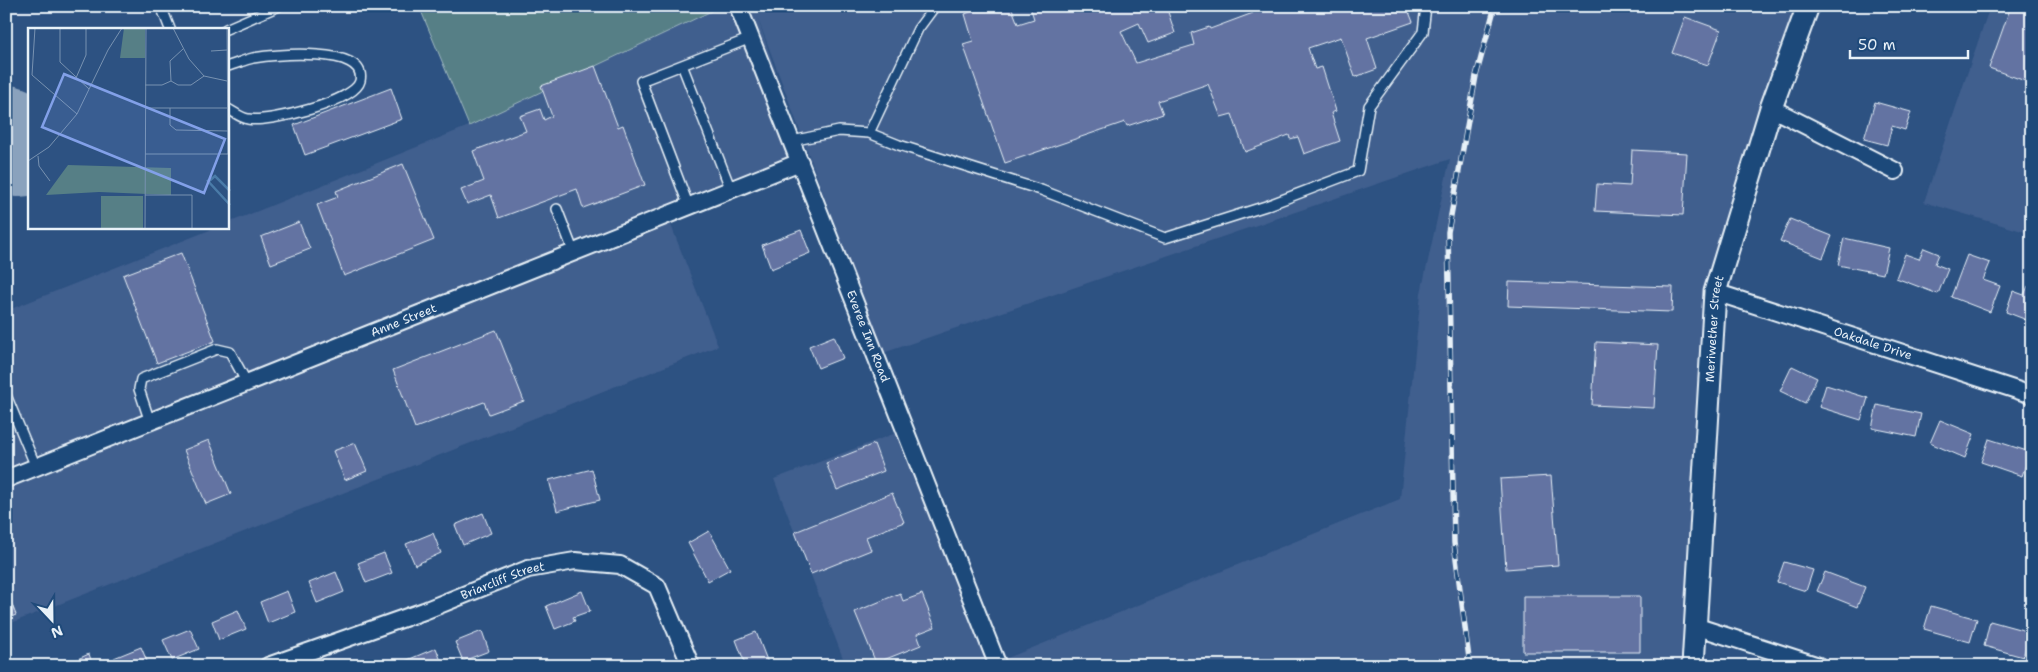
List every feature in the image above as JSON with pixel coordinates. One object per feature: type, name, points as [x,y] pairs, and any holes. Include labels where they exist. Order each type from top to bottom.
[{"type":"street","name":"Everee Inn Road","points":[[738,6],[998,666]]},
{"type":"street","name":"Meriwether Street","points":[[1693,666],[1715,292],[1772,108],[1808,6]]},
{"type":"street","points":[[1772,108],[1896,171]]},
{"type":"street","name":"Anne Street","points":[[6,479],[800,162]]},
{"type":"street","name":"Oakdale Drive","points":[[1715,292],[2032,395]]},
{"type":"street","name":"Briarcliff Street","points":[[268,666],[424,611],[528,569],[575,561],[620,565],[657,586],[691,666]]},
{"type":"street","points":[[1695,626],[1819,666]]},
{"type":"lane","points":[[161,6],[170,28]]},
{"type":"lane","points":[[228,28],[279,6]]},
{"type":"lane","points":[[869,133],[918,29],[935,6]]},
{"type":"lane","points":[[792,141],[839,131],[869,133],[899,145],[1041,190],[1165,238],[1266,206],[1358,171],[1370,106],[1423,32],[1426,6]]},
{"type":"lane","points":[[689,207],[641,81],[751,38]]},
{"type":"lane","points":[[229,66],[252,58],[288,54],[313,54],[342,58],[355,65],[360,71],[360,81],[357,88],[342,96],[292,116],[268,120],[247,119],[229,110]]},
{"type":"lane","points":[[682,65],[731,190]]},
{"type":"lane","points":[[557,209],[574,253]]},
{"type":"lane","points":[[150,422],[139,389],[141,380],[209,352],[217,349],[230,352],[247,383]]},
{"type":"lane","points":[[6,395],[36,467]]},
{"type":"shaded area","points":[[722,6],[1799,6],[1731,235],[1695,666],[846,666],[774,479],[912,427],[1005,659],[1400,499],[1421,293],[1450,159],[883,353],[757,16],[806,162],[667,215],[718,346],[6,625],[6,311],[212,229],[229,229],[229,223],[469,126]]},
{"type":"shaded area","points":[[1990,6],[2032,6],[2032,234],[1924,202]]},
{"type":"green space","points":[[419,6],[722,6],[469,126]]},
{"type":"building","points":[[985,6],[1011,6],[1018,24],[1034,19],[1030,6],[1166,6],[1175,33],[1148,43],[1139,23],[1121,31],[1136,63],[1194,45],[1191,33],[1209,27],[1210,29],[1253,13],[1251,6],[1294,6],[1295,8],[1302,6],[1411,6],[1412,10],[1409,12],[1413,22],[1367,38],[1377,69],[1355,77],[1341,37],[1308,48],[1315,69],[1322,67],[1336,111],[1331,113],[1340,141],[1304,154],[1298,137],[1290,139],[1289,135],[1245,152],[1232,114],[1221,117],[1208,84],[1158,101],[1163,114],[1127,126],[1125,122],[1005,163],[963,44],[973,41],[965,14]]},
{"type":"building","points":[[2011,6],[2032,6],[2032,72],[2028,82],[1989,68]]},
{"type":"building","points":[[1685,17],[1721,30],[1708,65],[1672,53]]},
{"type":"building","points":[[595,66],[618,127],[623,125],[645,185],[583,208],[577,189],[499,218],[491,195],[467,204],[461,190],[484,181],[473,151],[526,131],[520,116],[540,109],[544,120],[552,116],[541,86]]},
{"type":"building","points":[[391,88],[402,119],[305,155],[294,125]]},
{"type":"building","points":[[1875,102],[1911,112],[1905,130],[1892,126],[1887,145],[1864,139]]},
{"type":"building","points":[[1632,150],[1687,153],[1683,215],[1595,211],[1597,184],[1630,186]]},
{"type":"building","points":[[403,164],[434,240],[344,276],[317,205],[338,197],[336,191]]},
{"type":"building","points":[[1790,219],[1832,236],[1823,258],[1780,241]]},
{"type":"building","points":[[299,222],[310,249],[271,264],[261,237]]},
{"type":"building","points":[[801,230],[810,253],[771,269],[762,245]]},
{"type":"building","points":[[1844,238],[1889,248],[1883,274],[1838,265]]},
{"type":"building","points":[[1924,248],[1939,254],[1935,264],[1948,269],[1938,294],[1896,278],[1905,254],[1919,259]]},
{"type":"building","points":[[181,253],[215,341],[157,363],[123,275]]},
{"type":"building","points":[[1967,255],[1990,263],[1983,280],[2000,286],[1990,312],[1951,297]]},
{"type":"building","points":[[1509,282],[1673,287],[1672,312],[1508,306]]},
{"type":"building","points":[[2028,286],[2032,287],[2032,322],[2006,312],[2013,291],[2024,295]]},
{"type":"building","points":[[496,330],[524,401],[489,414],[484,402],[415,428],[393,370]]},
{"type":"building","points":[[834,336],[843,358],[818,368],[809,346]]},
{"type":"building","points":[[1596,342],[1658,345],[1654,408],[1592,405]]},
{"type":"building","points":[[1792,366],[1817,378],[1805,403],[1780,391]]},
{"type":"building","points":[[1826,385],[1868,398],[1861,420],[1819,407]]},
{"type":"building","points":[[1877,405],[1921,414],[1916,437],[1872,428]]},
{"type":"building","points":[[1940,420],[1974,434],[1965,458],[1930,443]]},
{"type":"building","points":[[1989,439],[2030,452],[2022,476],[1981,462]]},
{"type":"building","points":[[209,440],[231,494],[206,504],[184,450]]},
{"type":"building","points":[[355,443],[367,471],[345,480],[333,451]]},
{"type":"building","points":[[874,444],[884,471],[837,490],[826,463]]},
{"type":"building","points":[[592,469],[600,500],[557,511],[549,480]]},
{"type":"building","points":[[1551,476],[1558,565],[1506,569],[1500,479]]},
{"type":"building","points":[[892,493],[904,522],[866,537],[871,550],[811,574],[795,532]]},
{"type":"building","points":[[483,513],[491,533],[463,545],[455,525]]},
{"type":"building","points":[[709,531],[730,569],[708,581],[688,543]]},
{"type":"building","points":[[433,533],[441,553],[415,565],[406,544]]},
{"type":"building","points":[[384,553],[392,573],[366,583],[358,563]]},
{"type":"building","points":[[1784,562],[1813,570],[1806,591],[1777,582]]},
{"type":"building","points":[[336,572],[344,592],[317,603],[309,583]]},
{"type":"building","points":[[1825,572],[1865,587],[1857,607],[1817,591]]},
{"type":"building","points":[[287,591],[295,612],[268,623],[260,602]]},
{"type":"building","points":[[582,591],[590,611],[573,617],[575,621],[555,629],[546,606]]},
{"type":"building","points":[[900,593],[903,601],[922,594],[935,627],[917,634],[921,645],[876,663],[855,612]]},
{"type":"building","points":[[1523,596],[1640,596],[1640,652],[1523,652]]},
{"type":"building","points":[[9,597],[16,615],[6,619],[6,598]]},
{"type":"building","points":[[1931,606],[1977,619],[1970,642],[1924,629]]},
{"type":"building","points":[[238,610],[246,629],[219,640],[212,621]]},
{"type":"building","points":[[1990,621],[2030,632],[2023,657],[1984,646]]},
{"type":"building","points":[[190,629],[199,649],[172,660],[163,640]]},
{"type":"building","points":[[482,631],[489,651],[463,661],[455,642]]},
{"type":"building","points":[[756,632],[768,663],[761,666],[746,666],[736,640]]},
{"type":"building","points":[[141,647],[149,666],[118,666],[114,658]]},
{"type":"building","points":[[436,648],[443,666],[399,666],[398,664]]},
{"type":"building","points":[[89,654],[93,666],[64,666],[64,665]]},
{"type":"runway","points":[[6,138],[19,144]]},
{"type":"railway","points":[[1470,666],[1454,543],[1448,232],[1476,76],[1495,6]]}]
